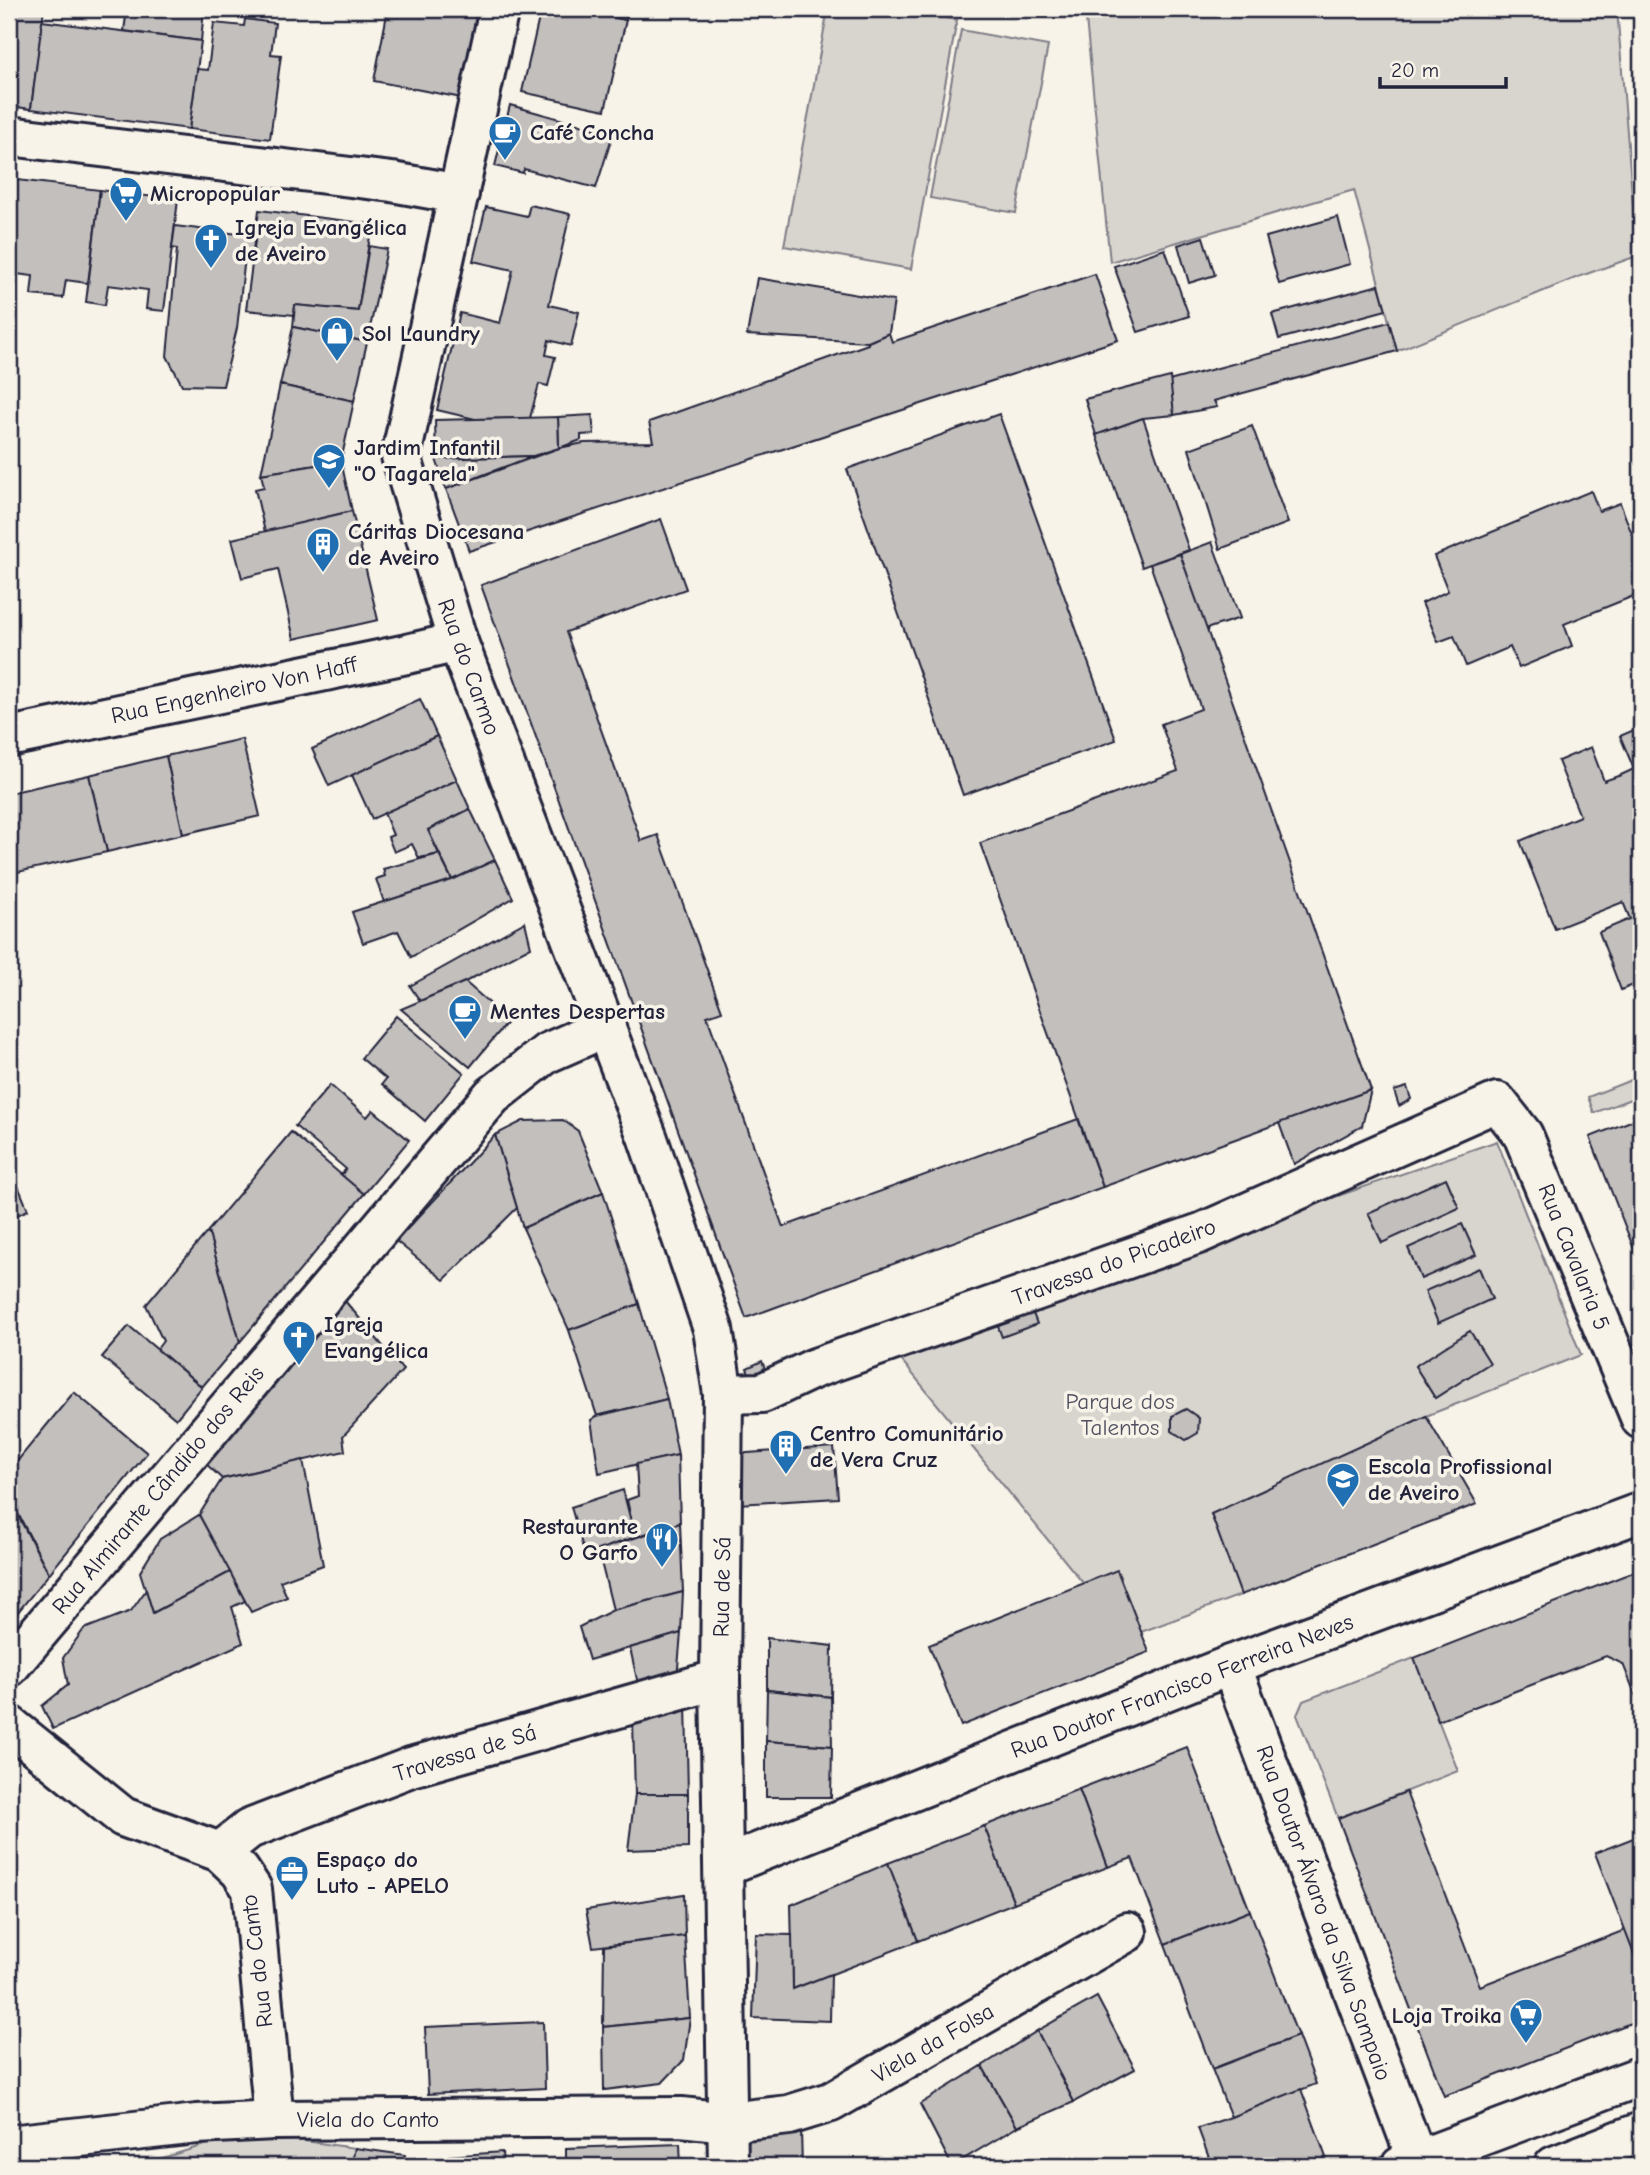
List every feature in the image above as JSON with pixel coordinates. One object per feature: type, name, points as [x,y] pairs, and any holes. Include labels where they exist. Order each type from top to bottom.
[{"type":"street","name":"Rua do Carmo","points":[[499,9],[401,456],[458,642],[606,1027]]},
{"type":"street","points":[[9,136],[391,182],[459,194]]},
{"type":"street","name":"Rua Engenheiro Von Haff","points":[[9,737],[458,642]]},
{"type":"street","name":"Rua de Sá","points":[[606,1027],[649,1139],[713,1329],[723,1394],[720,1679],[728,2166]]},
{"type":"street","name":"Rua Almirante Cândido dos Reis","points":[[9,1667],[492,1096],[547,1054],[606,1027]]},
{"type":"street","name":"Travessa do Picadeiro","points":[[723,1394],[762,1393],[815,1368],[1201,1233],[1497,1102]]},
{"type":"street","name":"Rua Cavalaria 5","points":[[1497,1102],[1523,1135],[1641,1419]]},
{"type":"street","name":"Rua Doutor Francisco Ferreira Neves","points":[[724,1866],[1231,1665],[1641,1512]]},
{"type":"street","name":"Rua Doutor Álvaro da Silva Sampaio","points":[[1231,1665],[1409,2163]]},
{"type":"street","name":"Travessa de Sá","points":[[220,1852],[249,1829],[411,1767],[720,1679]]},
{"type":"street","name":"Rua do Canto","points":[[9,1725],[123,1817],[220,1852],[240,1871],[252,1889],[274,2120]]},
{"type":"street","name":"Viela da Folsa","points":[[729,2122],[789,2115],[831,2102],[1127,1932]]},
{"type":"street","points":[[1409,2163],[1641,2076]]},
{"type":"street","name":"Viela do Canto","points":[[9,2145],[197,2124],[274,2120],[681,2117],[729,2122]]},
{"type":"street","points":[[1554,2166],[1641,2132]]},
{"type":"green space","points":[[828,9],[894,9],[957,20],[911,269],[784,246]]},
{"type":"green space","points":[[1085,9],[1617,9],[1637,256],[1578,277],[1397,351],[1354,190],[1110,262]]},
{"type":"green space","points":[[961,30],[1048,46],[1016,213],[930,198]]},
{"type":"green space","points":[[1641,1076],[1641,1095],[1594,1113],[1588,1097]]},
{"type":"green space","name":"Parque dos Talentos","points":[[1497,1141],[1581,1355],[1426,1416],[1211,1514],[1241,1595],[1141,1632],[1117,1571],[1083,1583],[893,1350]]},
{"type":"green space","points":[[1414,1658],[1458,1771],[1338,1818],[1297,1715],[1303,1701]]},
{"type":"green space","points":[[227,2138],[297,2140],[355,2148],[351,2166],[155,2166],[153,2161]]},
{"type":"building","points":[[9,9],[44,9],[31,109],[9,106]]},
{"type":"building","points":[[127,9],[204,9],[201,41],[124,31]]},
{"type":"building","points":[[388,9],[485,9],[467,99],[374,81]]},
{"type":"building","points":[[541,9],[574,9],[626,20],[605,110],[522,92]]},
{"type":"building","points":[[574,9],[629,9],[626,20]]},
{"type":"building","points":[[245,19],[275,23],[271,54],[281,55],[270,139],[189,129],[197,69],[208,70],[214,23],[244,26]]},
{"type":"building","points":[[42,21],[201,41],[189,129],[31,109]]},
{"type":"building","points":[[510,105],[613,134],[596,188],[524,169],[523,173],[495,166]]},
{"type":"building","points":[[9,179],[100,190],[88,283],[66,280],[63,298],[31,295],[33,276],[9,273]]},
{"type":"building","points":[[100,190],[178,200],[164,311],[146,309],[148,290],[108,285],[105,305],[86,302]]},
{"type":"building","points":[[530,205],[570,214],[549,305],[579,312],[571,346],[549,340],[546,355],[555,357],[548,386],[539,384],[530,418],[475,419],[437,410],[460,313],[500,323],[513,270],[473,261],[486,207],[527,216]]},
{"type":"building","points":[[259,210],[372,224],[358,311],[295,305],[294,315],[246,310]]},
{"type":"building","points":[[1338,217],[1350,264],[1279,284],[1266,237]]},
{"type":"building","points":[[175,226],[255,236],[252,258],[245,257],[237,328],[223,386],[182,385],[167,356],[177,249],[172,248]]},
{"type":"building","points":[[1203,237],[1215,275],[1189,283],[1178,245]]},
{"type":"building","points":[[369,246],[387,249],[367,342],[293,327],[295,305],[358,311]]},
{"type":"building","points":[[1165,249],[1189,316],[1138,332],[1114,266]]},
{"type":"building","points":[[1095,274],[1118,340],[469,551],[446,489],[559,448],[584,443],[653,442],[649,422],[868,344],[889,333],[892,342]]},
{"type":"building","points":[[757,278],[894,301],[889,333],[868,342],[747,335]]},
{"type":"building","points":[[1379,285],[1386,310],[1279,339],[1272,314]]},
{"type":"building","points":[[1389,322],[1397,351],[1214,401],[1217,407],[1174,415],[1169,381]]},
{"type":"building","points":[[293,327],[367,342],[354,401],[280,385]]},
{"type":"building","points":[[1170,377],[1174,415],[1143,418],[1096,435],[1085,399]]},
{"type":"building","points":[[280,385],[354,401],[341,461],[261,474]]},
{"type":"building","points":[[999,414],[1116,740],[963,795],[847,469]]},
{"type":"building","points":[[592,415],[594,434],[581,435],[581,440],[559,448],[558,417]]},
{"type":"building","points":[[558,417],[559,448],[533,456],[436,459],[435,420]]},
{"type":"building","points":[[1143,418],[1189,550],[1142,567],[1096,435]]},
{"type":"building","points":[[1252,426],[1288,523],[1220,549],[1189,449]]},
{"type":"building","points":[[533,456],[446,489],[436,459]]},
{"type":"building","points":[[341,461],[352,511],[265,532],[255,489],[264,487],[261,474]]},
{"type":"building","points":[[1591,491],[1599,511],[1620,503],[1632,534],[1641,530],[1641,593],[1564,624],[1572,646],[1519,668],[1510,647],[1466,666],[1454,636],[1438,642],[1422,603],[1448,591],[1434,556]]},
{"type":"building","name":"Cáritas Diocesana de Aveiro","points":[[352,511],[378,620],[294,639],[278,569],[242,578],[232,539]]},
{"type":"building","points":[[661,519],[686,589],[566,632],[641,841],[658,835],[722,1011],[707,1016],[783,1227],[1078,1119],[1103,1187],[746,1318],[481,585]]},
{"type":"building","points":[[1212,542],[1240,618],[1206,629],[1180,554]]},
{"type":"building","points":[[1180,554],[1371,1090],[1103,1187],[980,843],[1178,771],[1161,724],[1201,709],[1150,564]]},
{"type":"building","points":[[420,699],[437,736],[329,786],[312,749]]},
{"type":"building","points":[[1641,727],[1641,982],[1621,990],[1599,932],[1630,919],[1623,902],[1555,929],[1520,841],[1580,816],[1558,761],[1591,747],[1604,781],[1621,775],[1634,769],[1620,736]]},
{"type":"building","points":[[437,736],[457,780],[372,819],[352,775]]},
{"type":"building","points":[[242,739],[260,816],[183,834],[166,756]]},
{"type":"building","points":[[166,756],[183,834],[107,852],[89,775]]},
{"type":"building","points":[[89,775],[107,852],[9,874],[9,793]]},
{"type":"building","points":[[457,780],[470,809],[428,830],[439,854],[419,858],[412,844],[394,852],[388,837],[393,835],[384,813]]},
{"type":"building","points":[[470,809],[495,860],[452,880],[428,830]]},
{"type":"building","points":[[439,854],[452,880],[384,902],[376,879],[385,876],[383,869]]},
{"type":"building","points":[[495,860],[513,898],[411,957],[398,931],[363,943],[352,912],[452,880]]},
{"type":"building","points":[[525,922],[531,947],[465,982],[420,1001],[410,986]]},
{"type":"building","points":[[465,982],[509,1020],[470,1067],[401,1009]]},
{"type":"building","points":[[396,1016],[464,1073],[425,1121],[382,1084],[386,1079],[361,1058]]},
{"type":"building","points":[[330,1085],[367,1117],[373,1110],[409,1140],[364,1194],[341,1175],[346,1169],[295,1126]]},
{"type":"building","points":[[1407,1087],[1411,1099],[1399,1106],[1394,1091]]},
{"type":"building","points":[[1371,1090],[1362,1126],[1294,1164],[1279,1123]]},
{"type":"building","points":[[1641,1117],[1641,1267],[1590,1137]]},
{"type":"building","points":[[563,1120],[578,1131],[603,1192],[523,1228],[495,1135],[523,1121]]},
{"type":"building","points":[[291,1132],[364,1194],[240,1342],[208,1231]]},
{"type":"building","points":[[495,1135],[517,1208],[444,1280],[396,1241]]},
{"type":"building","points":[[9,1164],[28,1210],[9,1219]]},
{"type":"building","points":[[1446,1178],[1459,1208],[1382,1243],[1368,1213]]},
{"type":"building","points":[[603,1192],[639,1304],[569,1330],[523,1228]]},
{"type":"building","points":[[1462,1224],[1476,1255],[1421,1279],[1408,1248]]},
{"type":"building","points":[[208,1231],[240,1342],[202,1387],[157,1349],[163,1341],[146,1305]]},
{"type":"building","points":[[1479,1268],[1492,1299],[1438,1323],[1425,1291]]},
{"type":"building","points":[[345,1301],[403,1370],[343,1436],[345,1451],[222,1479],[203,1461]]},
{"type":"building","points":[[1029,1303],[1037,1324],[1002,1337],[994,1316]]},
{"type":"building","points":[[639,1304],[667,1399],[597,1416],[569,1330]]},
{"type":"building","points":[[129,1326],[202,1387],[176,1419],[102,1357]]},
{"type":"building","points":[[1470,1331],[1490,1363],[1435,1398],[1415,1366]]},
{"type":"building","points":[[762,1361],[768,1377],[752,1382],[747,1368]]},
{"type":"building","points":[[74,1392],[147,1453],[49,1574],[9,1496],[9,1471]]},
{"type":"building","points":[[667,1399],[678,1455],[599,1473],[591,1420],[597,1416]]},
{"type":"building","points":[[1186,1409],[1199,1418],[1198,1433],[1186,1440],[1172,1431],[1172,1416]]},
{"type":"building","name":"Escola Profissional de Aveiro","points":[[1426,1416],[1477,1504],[1241,1595],[1211,1514]]},
{"type":"building","name":"Centro Comunitário de Vera Cruz","points":[[834,1447],[838,1498],[737,1504],[734,1454]]},
{"type":"building","points":[[678,1455],[680,1523],[635,1537],[627,1500],[638,1496],[636,1464]]},
{"type":"building","points":[[303,1460],[323,1565],[280,1581],[287,1597],[251,1612],[199,1515],[222,1479]]},
{"type":"building","points":[[623,1490],[635,1537],[585,1555],[571,1507]]},
{"type":"building","points":[[16,1512],[49,1574],[9,1623],[9,1515]]},
{"type":"building","points":[[199,1515],[230,1572],[153,1613],[140,1572],[160,1539]]},
{"type":"building","points":[[680,1523],[683,1592],[613,1610],[598,1550]]},
{"type":"building","points":[[1641,1569],[1641,1709],[1623,1664],[1606,1656],[1438,1721],[1414,1658]]},
{"type":"building","points":[[1117,1570],[1149,1652],[961,1726],[929,1645]]},
{"type":"building","points":[[230,1572],[245,1601],[232,1607],[243,1643],[53,1729],[42,1706],[68,1685],[63,1658],[84,1629],[131,1611],[146,1590],[153,1613]]},
{"type":"building","points":[[683,1592],[681,1633],[589,1660],[579,1627],[613,1610]]},
{"type":"building","points":[[681,1633],[677,1679],[640,1693],[630,1648]]},
{"type":"building","points":[[767,1638],[832,1646],[831,1697],[767,1690]]},
{"type":"building","points":[[767,1690],[831,1697],[832,1746],[766,1741]]},
{"type":"building","points":[[686,1703],[688,1794],[635,1794],[633,1721]]},
{"type":"building","points":[[766,1741],[832,1746],[831,1797],[766,1797]]},
{"type":"building","points":[[1187,1747],[1250,1911],[1165,1944],[1132,1858],[1108,1867],[1079,1789]]},
{"type":"building","points":[[1079,1789],[1108,1867],[1014,1903],[984,1826]]},
{"type":"building","points":[[1406,1792],[1480,1986],[1625,1930],[1641,1972],[1641,2019],[1444,2096],[1338,1818]]},
{"type":"building","points":[[635,1794],[688,1794],[688,1848],[628,1850]]},
{"type":"building","points":[[984,1826],[1014,1903],[918,1941],[888,1863]]},
{"type":"building","points":[[1641,1835],[1641,1972],[1595,1853]]},
{"type":"building","points":[[888,1863],[918,1941],[793,1989],[791,1905]]},
{"type":"building","points":[[684,1894],[685,1936],[593,1947],[586,1910]]},
{"type":"building","points":[[1250,1911],[1298,2036],[1212,2069],[1165,1944]]},
{"type":"building","points":[[756,1934],[792,1935],[793,1989],[831,1974],[830,2021],[753,2018]]},
{"type":"building","points":[[685,1936],[690,2018],[603,2027],[604,1946]]},
{"type":"building","points":[[1097,1997],[1135,2069],[1074,2102],[1037,2031]]},
{"type":"building","points":[[690,2018],[684,2060],[662,2083],[604,2090],[603,2027]]},
{"type":"building","points":[[543,2022],[545,2088],[428,2094],[425,2027]]},
{"type":"building","points":[[1037,2031],[1074,2102],[1017,2127],[982,2066]]},
{"type":"building","points":[[1298,2036],[1316,2084],[1231,2117],[1212,2069]]},
{"type":"building","points":[[982,2066],[1017,2127],[952,2166],[920,2104]]},
{"type":"building","points":[[1301,2089],[1328,2163],[1319,2166],[1212,2166],[1198,2128]]},
{"type":"building","points":[[801,2130],[802,2166],[748,2166],[747,2140]]},
{"type":"building","points":[[680,2144],[681,2166],[566,2166],[566,2148]]},
{"type":"building","points":[[355,2148],[405,2155],[404,2166],[351,2166]]},
{"type":"building","points":[[502,2152],[503,2166],[450,2166],[449,2156]]},
{"type":"building","points":[[153,2161],[155,2166],[108,2166]]},
{"type":"place","name":"Café Concha","points":[[505,162]]},
{"type":"place","name":"Micropopular","points":[[126,223]]},
{"type":"place","name":"Igreja Evangélica de Aveiro","points":[[211,270]]},
{"type":"place","name":"Sol Laundry","points":[[337,363]]},
{"type":"place","name":"Jardim Infantil \"O Tagarela\"","points":[[329,490]]},
{"type":"place","name":"Cáritas Diocesana de Aveiro","points":[[323,574]]},
{"type":"place","name":"Mentes Despertas","points":[[465,1041]]},
{"type":"place","name":"Igreja Evangélica","points":[[299,1367]]},
{"type":"place","name":"Centro Comunitário de Vera Cruz","points":[[786,1476]]},
{"type":"place","name":"Escola Profissional de Aveiro","points":[[1343,1509]]},
{"type":"place","name":"Restaurante O Garfo","points":[[662,1569]]},
{"type":"place","name":"Espaço do Luto - APELO","points":[[292,1902]]},
{"type":"place","name":"Loja Troika","points":[[1526,2045]]}]
